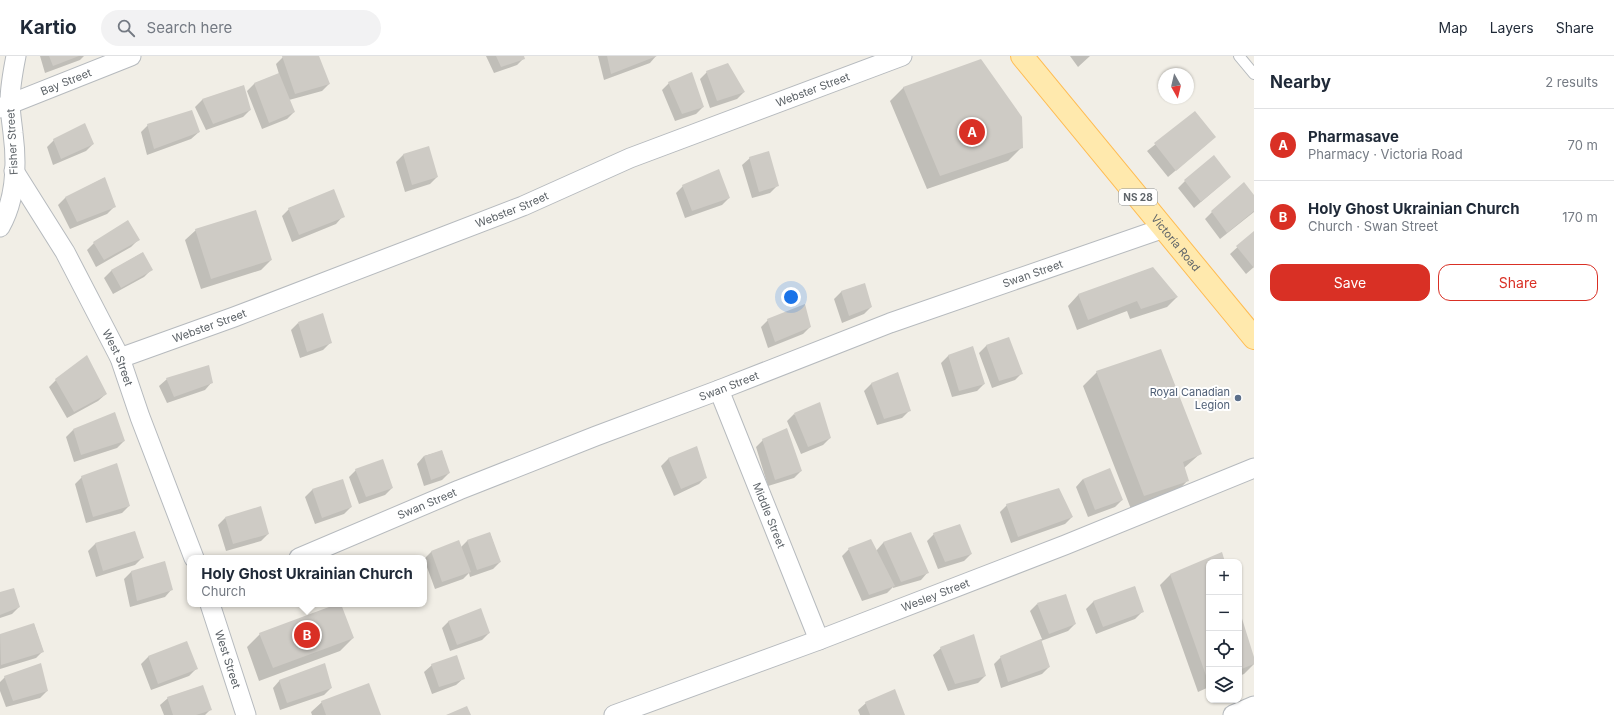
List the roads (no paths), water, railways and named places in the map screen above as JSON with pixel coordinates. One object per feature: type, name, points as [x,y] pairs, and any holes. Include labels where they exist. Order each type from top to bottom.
[{"type":"main road","name":"Victoria Road","points":[[1022,56],[1254,338]]},
{"type":"street","name":"Fisher Street","points":[[0,227],[6,213],[13,188],[14,148],[5,105],[16,56]]},
{"type":"street","name":"Bay Street","points":[[5,105],[131,56]]},
{"type":"street","name":"Webster Street","points":[[120,358],[234,317],[446,236],[523,206],[630,158],[902,56]]},
{"type":"street","name":"West Street","points":[[14,170],[65,252],[120,358],[140,416],[193,555]]},
{"type":"street","name":"Swan Street","points":[[306,555],[459,490],[890,323],[1164,228]]},
{"type":"street","name":"Middle Street","points":[[719,390],[819,640]]},
{"type":"street","name":"Wesley Street","points":[[614,715],[819,640],[1065,545],[1254,468]]},
{"type":"street","name":"West Street","points":[[211,607],[246,715]]},
{"type":"street","points":[[1233,715],[1254,706]]},
{"type":"lane","points":[[1238,56],[1254,74]]},
{"type":"place","name":"Pharmasave","points":[[972,132]]},
{"type":"place","name":"Royal Canadian Legion","points":[[1238,398]]},
{"type":"place","name":"Holy Ghost Ukrainian Church","points":[[307,635]]}]
